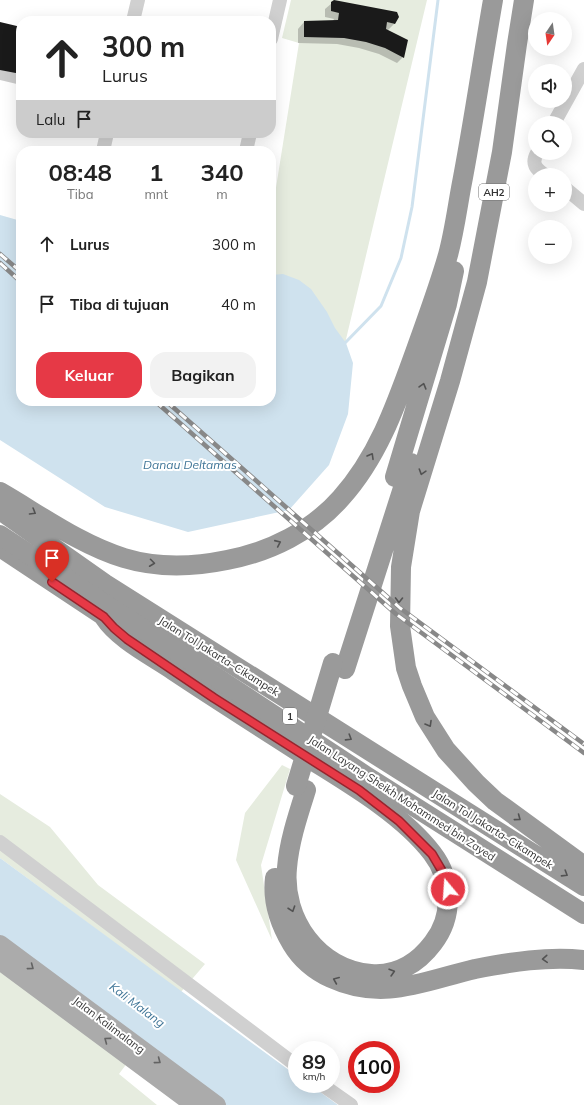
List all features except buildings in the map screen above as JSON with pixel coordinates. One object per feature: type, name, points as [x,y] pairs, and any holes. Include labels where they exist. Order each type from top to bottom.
[{"type":"highway","points":[[0,492],[78,538],[108,552],[137,561],[172,565],[205,564],[238,558],[254,553],[282,542],[299,532],[330,509],[362,472],[392,414],[424,327],[448,254],[469,148],[493,0]]},
{"type":"highway","points":[[504,0],[500,39],[481,143],[447,304],[402,458],[301,788],[286,820],[280,844],[274,881],[275,898],[276,910],[280,922],[288,938],[301,956],[321,973],[351,986],[366,989],[390,989],[417,985],[476,969],[514,963],[554,958],[584,960]]},
{"type":"highway","name":"AH2","points":[[444,380],[494,146],[517,0]]},
{"type":"highway","name":"AH2","points":[[444,380],[478,274],[502,152],[524,0]]},
{"type":"highway","points":[[339,666],[403,486],[444,380]]},
{"type":"highway","points":[[444,380],[410,510],[402,560],[400,582],[400,626],[406,668],[425,717],[434,734],[460,767],[496,800],[584,866]]},
{"type":"highway","name":"Jalan Tol Jakarta–Cikampek","points":[[0,510],[105,584],[584,886]]},
{"type":"highway","name":"Jalan Layang Sheikh Mohammed bin Zayed","points":[[0,525],[106,598],[488,844],[584,902]]},
{"type":"highway","name":"Jalan Layang Sheikh Mohammed bin Zayed","points":[[0,535],[366,776],[584,914]]},
{"type":"highway","name":"1","points":[[0,547],[104,617],[218,687],[584,924]]},
{"type":"highway","points":[[104,617],[127,639],[214,698],[359,790],[399,821],[432,854],[445,876],[449,901],[442,927],[436,940],[416,961],[394,972],[370,974],[347,969],[334,962],[318,951],[306,938],[293,914],[288,898],[286,884],[286,869],[295,827],[301,788]]},
{"type":"main road","name":"Jalan Kalimalang","points":[[0,944],[217,1105]]},
{"type":"main road","name":"Jalan Kalimalang","points":[[0,961],[194,1105]]},
{"type":"street","points":[[134,16],[138,0]]},
{"type":"street","points":[[276,17],[280,0]]},
{"type":"street","points":[[558,116],[584,69]]},
{"type":"street","points":[[572,194],[584,204]]},
{"type":"street","points":[[0,842],[288,1059]]},
{"type":"street","points":[[334,1093],[352,1105]]},
{"type":"shaded area","points":[[291,0],[427,0],[342,356],[276,339],[276,188],[299,43],[282,38]]},
{"type":"shaded area","points":[[282,765],[290,769],[261,865],[272,940],[236,860],[245,813]]},
{"type":"shaded area","points":[[0,794],[50,827],[98,885],[205,964],[181,992],[0,858]]},
{"type":"shaded area","points":[[0,946],[139,1047],[119,1074],[157,1105],[0,1105]]},
{"type":"water","name":"Danau Deltamas","points":[[0,215],[16,220],[16,406],[276,406],[276,275],[283,274],[299,280],[311,289],[346,343],[353,363],[348,414],[329,465],[289,510],[188,532],[105,507],[0,440]]},
{"type":"water","name":"Kali Malang","points":[[0,858],[288,1069],[288,1093],[321,1093],[338,1105],[217,1105],[0,944]]},
{"type":"waterway","points":[[344,344],[381,306],[401,258],[412,207],[438,0]]},
{"type":"railway","points":[[0,254],[16,268]]},
{"type":"railway","points":[[0,263],[16,277]]},
{"type":"railway","points":[[161,406],[396,614],[584,753]]},
{"type":"railway","points":[[172,406],[400,608],[584,744]]},
{"type":"route","points":[[52,582],[104,617],[127,639],[214,698],[359,790],[399,821],[425,845],[432,854],[445,876],[448,889]]}]
